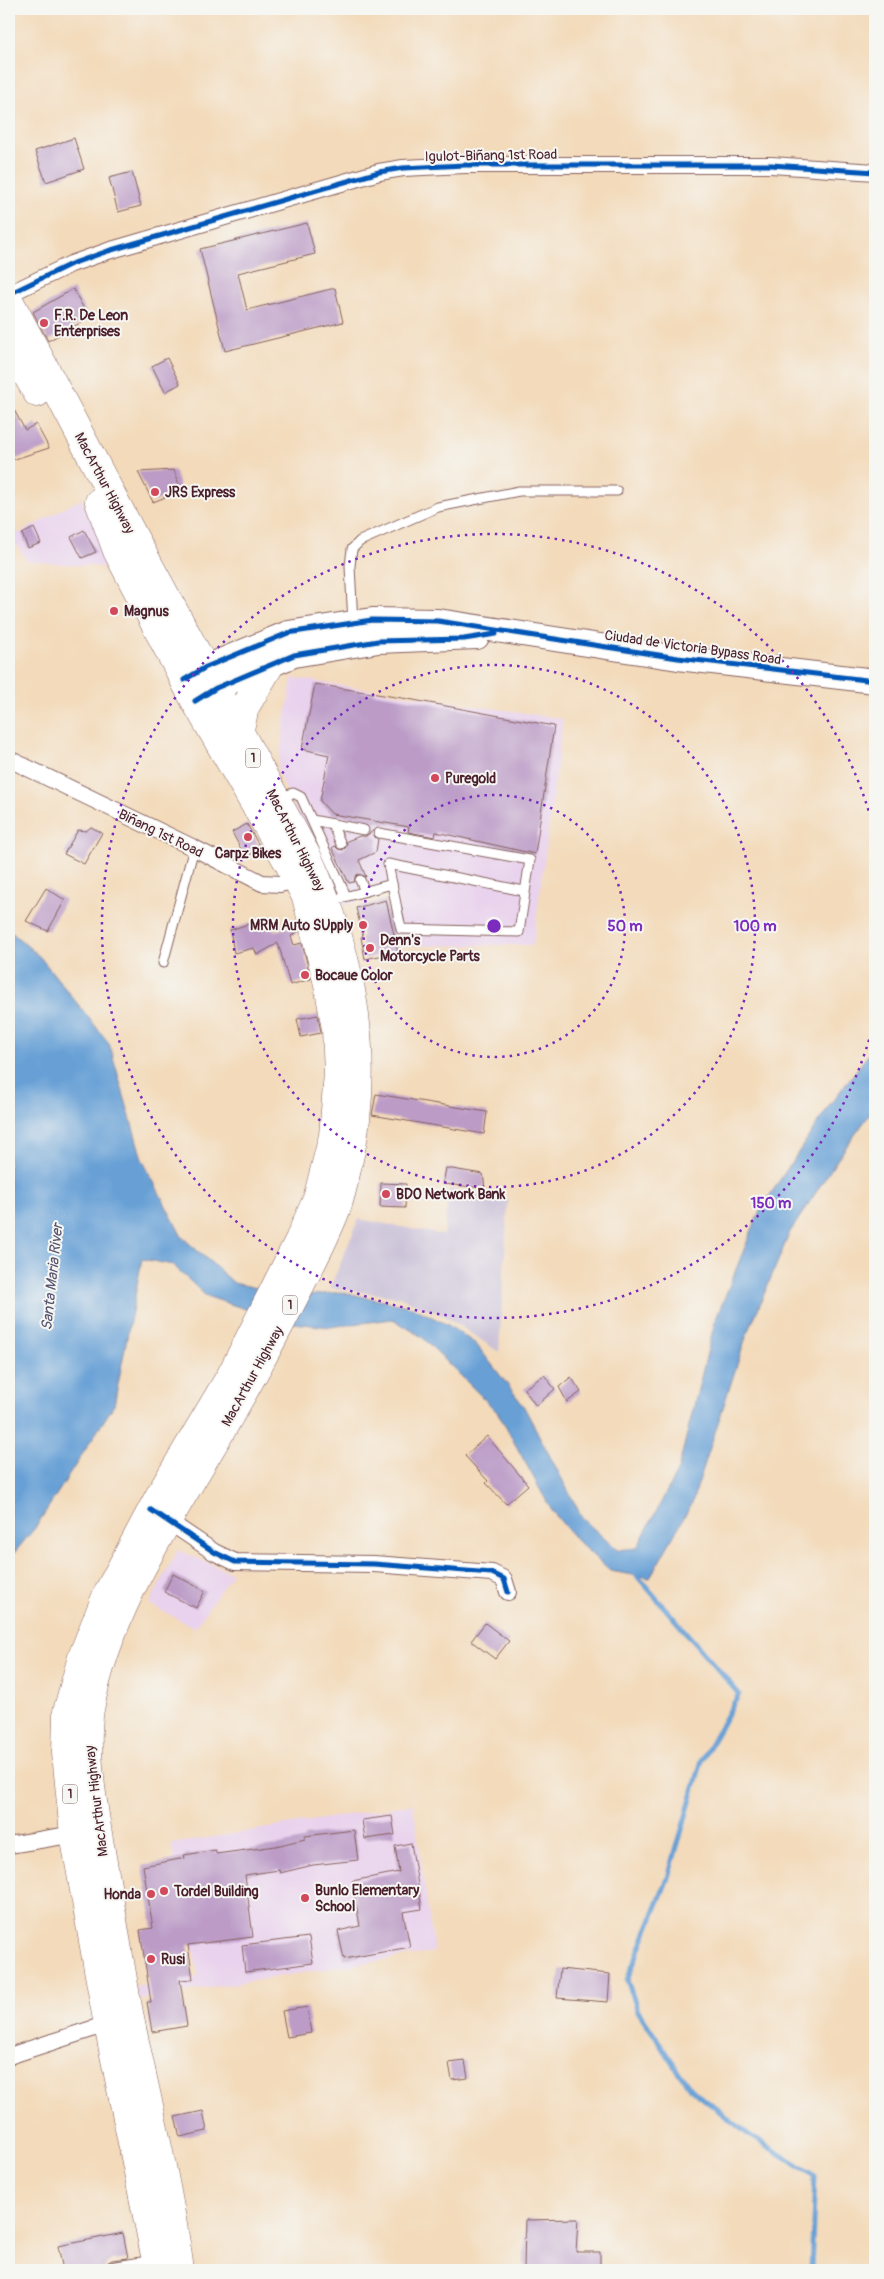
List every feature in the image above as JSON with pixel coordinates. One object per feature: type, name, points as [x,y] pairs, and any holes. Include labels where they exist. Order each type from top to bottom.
[{"type":"highway","name":"MacArthur Highway","points":[[9,300],[114,499],[200,684],[240,733],[266,803]]},
{"type":"highway","name":"MacArthur Highway","points":[[9,343],[100,504],[117,551],[200,684],[307,877],[328,903],[349,979],[357,1023],[360,1071],[355,1136],[338,1204],[309,1245],[253,1356],[160,1515],[102,1662],[90,1712],[86,1832],[119,2023],[169,2266]]},
{"type":"highway","points":[[240,733],[245,707],[270,665]]},
{"type":"main road","name":"Ciudad de Victoria Bypass Road","points":[[200,684],[288,633],[372,620],[438,622],[678,658],[875,681]]},
{"type":"main road","name":"Ciudad de Victoria Bypass Road","points":[[200,684],[270,665],[294,655],[378,641],[464,639],[508,632]]},
{"type":"street","name":"Igulot-Biñang 1st Road","points":[[9,294],[70,264],[108,251],[379,172],[403,168],[465,165],[771,165],[875,172]]},
{"type":"street","name":"Biñang 1st Road","points":[[9,759],[194,848],[262,883],[270,885],[307,877]]},
{"type":"street","points":[[160,1515],[214,1552],[235,1562],[374,1564],[492,1573],[504,1579],[508,1592]]},
{"type":"street","points":[[9,1845],[86,1832]]},
{"type":"street","points":[[9,2056],[119,2023]]},
{"type":"street","points":[[114,2270],[169,2266]]},
{"type":"lane","points":[[353,623],[350,566],[352,549],[360,541],[438,507],[519,491],[618,491]]},
{"type":"lane","points":[[266,803],[293,793],[301,797],[312,820],[328,903],[392,884]]},
{"type":"lane","points":[[312,820],[364,830]]},
{"type":"lane","points":[[332,824],[341,844]]},
{"type":"lane","points":[[379,833],[530,860],[519,932],[400,929],[388,864],[524,891]]},
{"type":"lane","points":[[163,964],[194,848]]},
{"type":"lane","points":[[360,880],[365,891]]},
{"type":"shaded area","points":[[81,499],[118,563],[104,567],[27,561],[12,537]]},
{"type":"shaded area","points":[[292,678],[563,719],[533,945],[399,946],[388,892],[342,906],[277,771]]},
{"type":"shaded area","points":[[449,1189],[508,1199],[499,1352],[445,1316],[399,1297],[330,1288],[359,1219],[444,1235]]},
{"type":"shaded area","points":[[178,1550],[232,1573],[195,1628],[149,1604]]},
{"type":"shaded area","name":"Bunlo Elementary School","points":[[413,1804],[434,1952],[138,1999],[135,1987],[199,1977],[171,1844]]},
{"type":"water","name":"Santa Maria River","points":[[9,930],[40,957],[109,1043],[142,1159],[182,1237],[234,1283],[298,1297],[341,1292],[412,1307],[448,1325],[476,1344],[523,1405],[583,1519],[617,1550],[637,1548],[678,1470],[715,1321],[760,1210],[831,1103],[875,1046],[875,1107],[841,1154],[790,1232],[745,1340],[692,1503],[650,1578],[610,1571],[579,1543],[552,1511],[498,1413],[422,1337],[393,1319],[330,1327],[284,1322],[206,1296],[173,1265],[142,1259],[114,1405],[35,1528],[9,1559],[9,1303],[12,1296],[9,1281]]},
{"type":"building","points":[[74,138],[84,169],[46,182],[35,151]]},
{"type":"building","points":[[132,172],[141,206],[118,212],[109,178]]},
{"type":"building","points":[[307,223],[315,254],[238,273],[247,310],[335,288],[343,322],[225,351],[200,249]]},
{"type":"building","points":[[73,289],[89,318],[48,341],[33,312]]},
{"type":"building","points":[[167,358],[180,384],[165,392],[152,366]]},
{"type":"building","points":[[9,401],[25,430],[36,424],[49,448],[9,461]]},
{"type":"building","points":[[174,470],[181,491],[153,502],[138,472]]},
{"type":"building","points":[[34,528],[41,543],[28,548],[22,534]]},
{"type":"building","points":[[84,530],[96,552],[82,558],[71,537]]},
{"type":"building","name":"Puregold","points":[[315,684],[554,726],[535,854],[436,832],[435,837],[408,832],[409,827],[332,814],[320,801],[329,755],[302,749]]},
{"type":"building","points":[[247,824],[261,849],[245,857],[232,832]]},
{"type":"building","points":[[91,827],[102,833],[84,864],[64,854],[78,830],[86,831]]},
{"type":"building","points":[[374,830],[373,836],[378,839],[376,852],[359,860],[366,877],[358,874],[354,882],[349,883],[332,848],[335,846],[343,850],[346,847],[347,841],[360,836],[366,836]]},
{"type":"building","points":[[46,888],[65,900],[48,931],[26,921]]},
{"type":"building","points":[[386,900],[398,952],[365,959],[361,937],[363,936],[356,908]]},
{"type":"building","points":[[270,917],[274,931],[297,925],[299,931],[291,936],[294,945],[302,943],[311,979],[290,985],[278,943],[257,955],[254,948],[234,953],[230,930]]},
{"type":"building","points":[[318,1015],[321,1033],[301,1037],[297,1019]]},
{"type":"building","points":[[376,1094],[487,1112],[484,1134],[372,1115]]},
{"type":"building","points":[[446,1168],[483,1174],[485,1188],[443,1184]]},
{"type":"building","points":[[381,1183],[406,1184],[405,1208],[380,1207]]},
{"type":"building","points":[[544,1375],[555,1389],[536,1406],[524,1389]]},
{"type":"building","points":[[571,1377],[581,1392],[567,1402],[559,1387]]},
{"type":"building","points":[[487,1436],[528,1485],[506,1504],[486,1483],[488,1481],[465,1456]]},
{"type":"building","points":[[173,1574],[205,1591],[196,1608],[164,1592]]},
{"type":"building","points":[[485,1623],[509,1641],[495,1659],[471,1641]]},
{"type":"building","points":[[392,1816],[395,1835],[365,1839],[362,1820]]},
{"type":"building","points":[[354,1830],[358,1860],[313,1865],[280,1873],[279,1870],[245,1875],[253,1937],[188,1945],[193,1979],[180,1980],[187,2026],[152,2032],[147,2002],[151,2002],[140,1930],[153,1928],[143,1866],[185,1858],[184,1855],[216,1850],[216,1854],[276,1846],[305,1839],[305,1836]]},
{"type":"building","points":[[411,1843],[422,1909],[403,1912],[410,1947],[344,1959],[338,1931],[360,1926],[352,1881],[399,1872],[395,1846]]},
{"type":"building","points":[[309,1937],[313,1963],[245,1972],[242,1945]]},
{"type":"building","points":[[560,1969],[610,1974],[608,2002],[557,1998]]},
{"type":"building","points":[[307,2007],[311,2033],[287,2037],[282,2011]]},
{"type":"building","points":[[465,2061],[468,2078],[452,2080],[449,2063]]},
{"type":"building","points":[[203,2111],[207,2131],[180,2137],[175,2117]]},
{"type":"building","points":[[578,2219],[576,2252],[600,2252],[600,2270],[524,2270],[525,2220]]},
{"type":"building","points":[[123,2233],[128,2258],[112,2260],[104,2268],[95,2270],[63,2270],[58,2246]]},
{"type":"waterway","points":[[632,1570],[739,1694],[702,1760],[668,1878],[627,1980],[638,2011],[690,2088],[749,2135],[815,2176],[811,2270]]},
{"type":"cycle path","points":[[9,294],[71,264],[108,251],[379,172],[403,168],[465,165],[771,165],[875,172]]},
{"type":"cycle path","points":[[184,680],[206,667],[288,633],[372,620],[438,621],[678,658],[875,681]]},
{"type":"cycle path","points":[[195,701],[216,688],[294,655],[378,641],[464,639],[496,634]]},
{"type":"cycle path","points":[[151,1510],[214,1552],[235,1562],[374,1564],[492,1573],[504,1579],[508,1592]]},
{"type":"place","name":"F.R. De Leon Enterprises","points":[[44,323]]},
{"type":"place","name":"JRS Express","points":[[155,492]]},
{"type":"place","name":"Magnus","points":[[114,611]]},
{"type":"place","name":"Puregold","points":[[435,778]]},
{"type":"place","name":"Carpz Bikes","points":[[248,837]]},
{"type":"place","name":"MRM Auto SUpply","points":[[363,925]]},
{"type":"place","name":"Denn's Motorcycle Parts","points":[[370,948]]},
{"type":"place","name":"Bocaue Color","points":[[305,975]]},
{"type":"place","name":"BDO Network Bank","points":[[386,1194]]},
{"type":"place","name":"Tordel Building","points":[[164,1891]]},
{"type":"place","name":"Honda","points":[[151,1894]]},
{"type":"place","name":"Bunlo Elementary School","points":[[305,1898]]},
{"type":"place","name":"Rusi","points":[[151,1959]]}]
